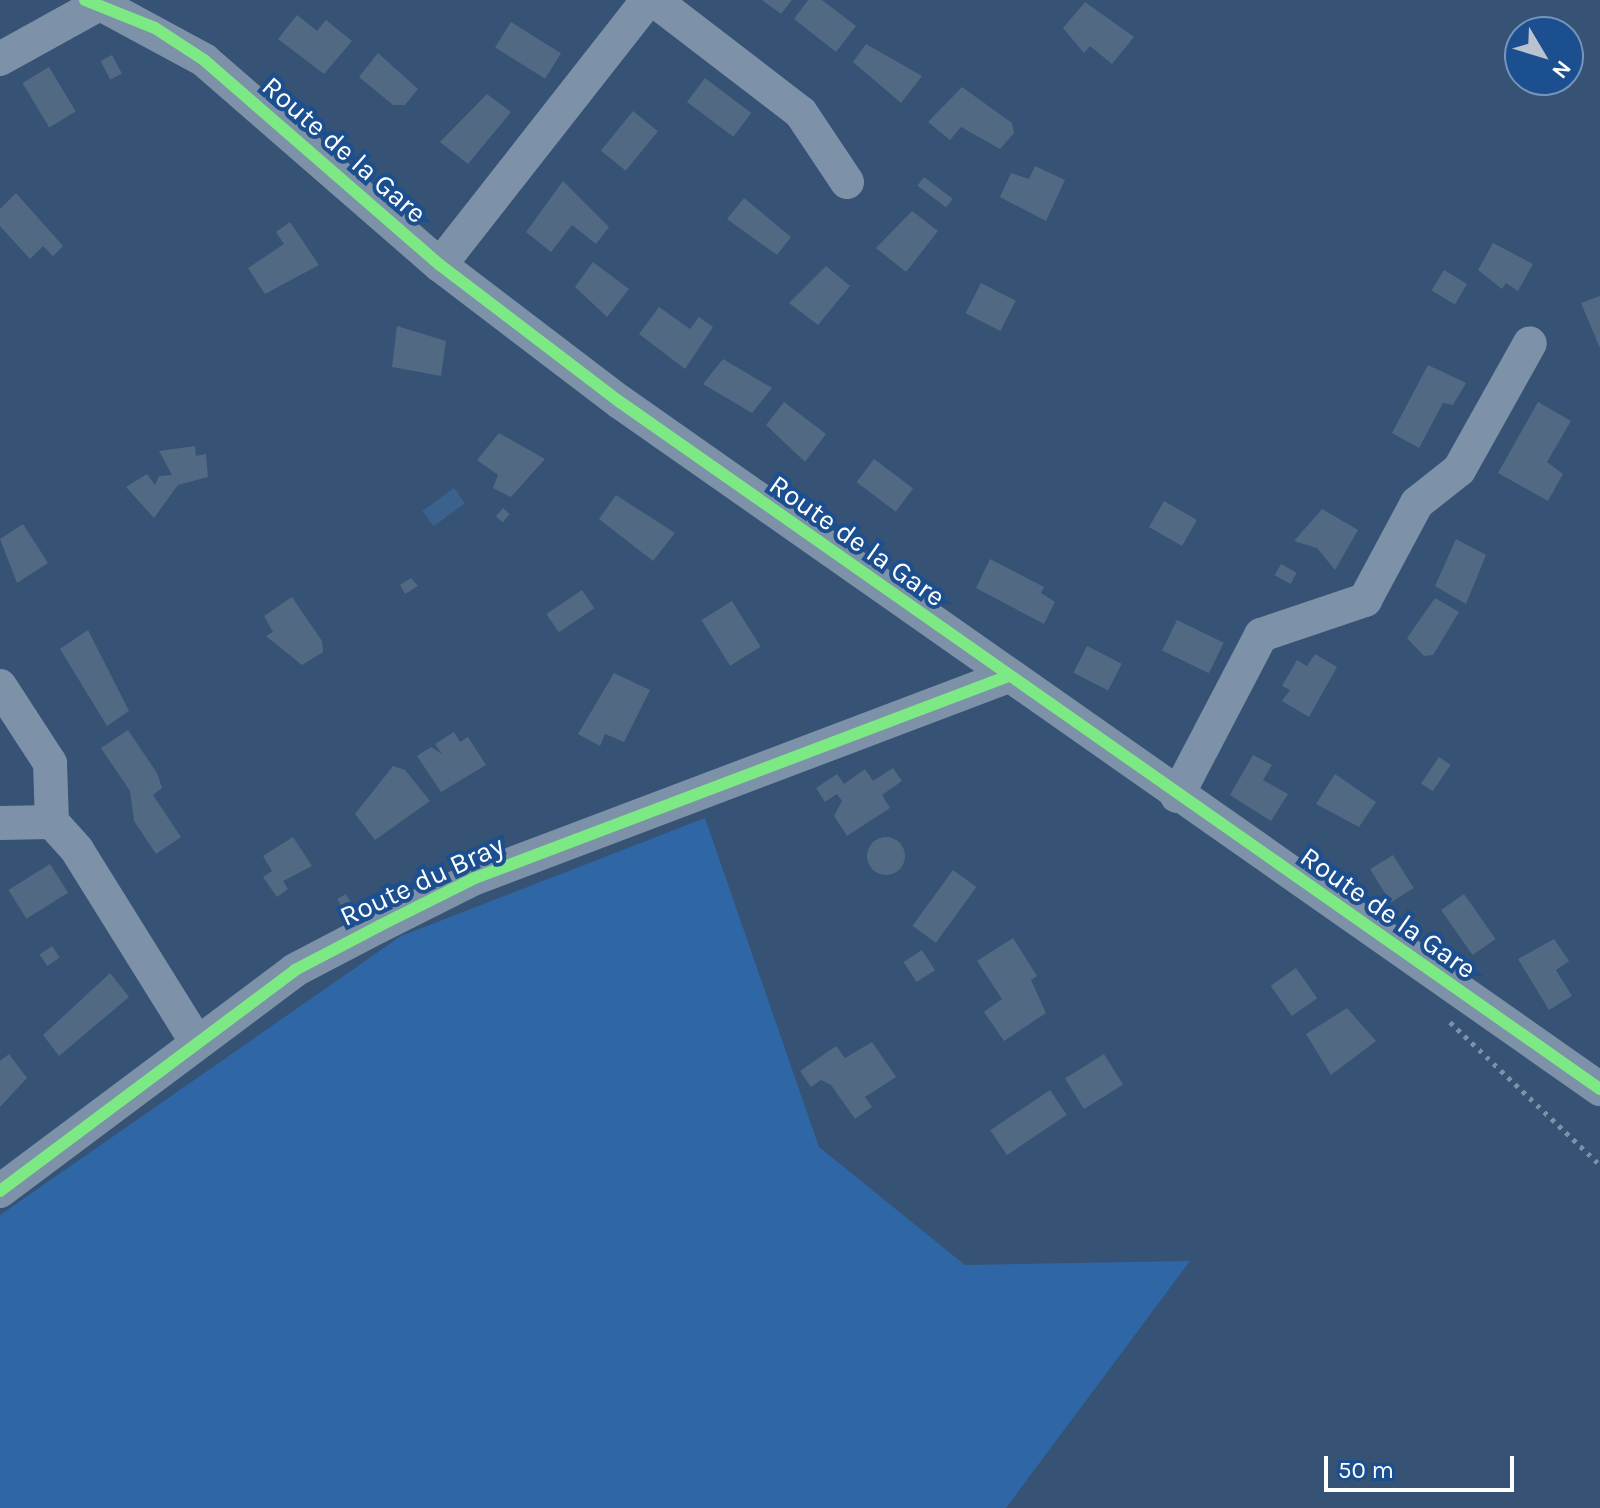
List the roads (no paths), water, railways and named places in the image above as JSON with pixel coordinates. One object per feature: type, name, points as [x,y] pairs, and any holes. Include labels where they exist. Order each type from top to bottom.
[{"type":"street","points":[[440,265],[651,0],[801,113],[847,182]]},
{"type":"street","points":[[0,59],[103,2]]},
{"type":"street","name":"Route de la Gare","points":[[103,2],[155,28],[206,62],[440,265],[1006,677],[1600,1089]]},
{"type":"street","points":[[1177,796],[1261,635],[1365,600],[1417,503],[1459,470],[1530,343]]},
{"type":"street","name":"Route du Bray","points":[[0,1191],[295,970],[475,878],[1006,677]]},
{"type":"street","points":[[0,686],[50,763],[52,822],[77,850],[197,1043]]},
{"type":"street","points":[[0,823],[52,822]]}]
